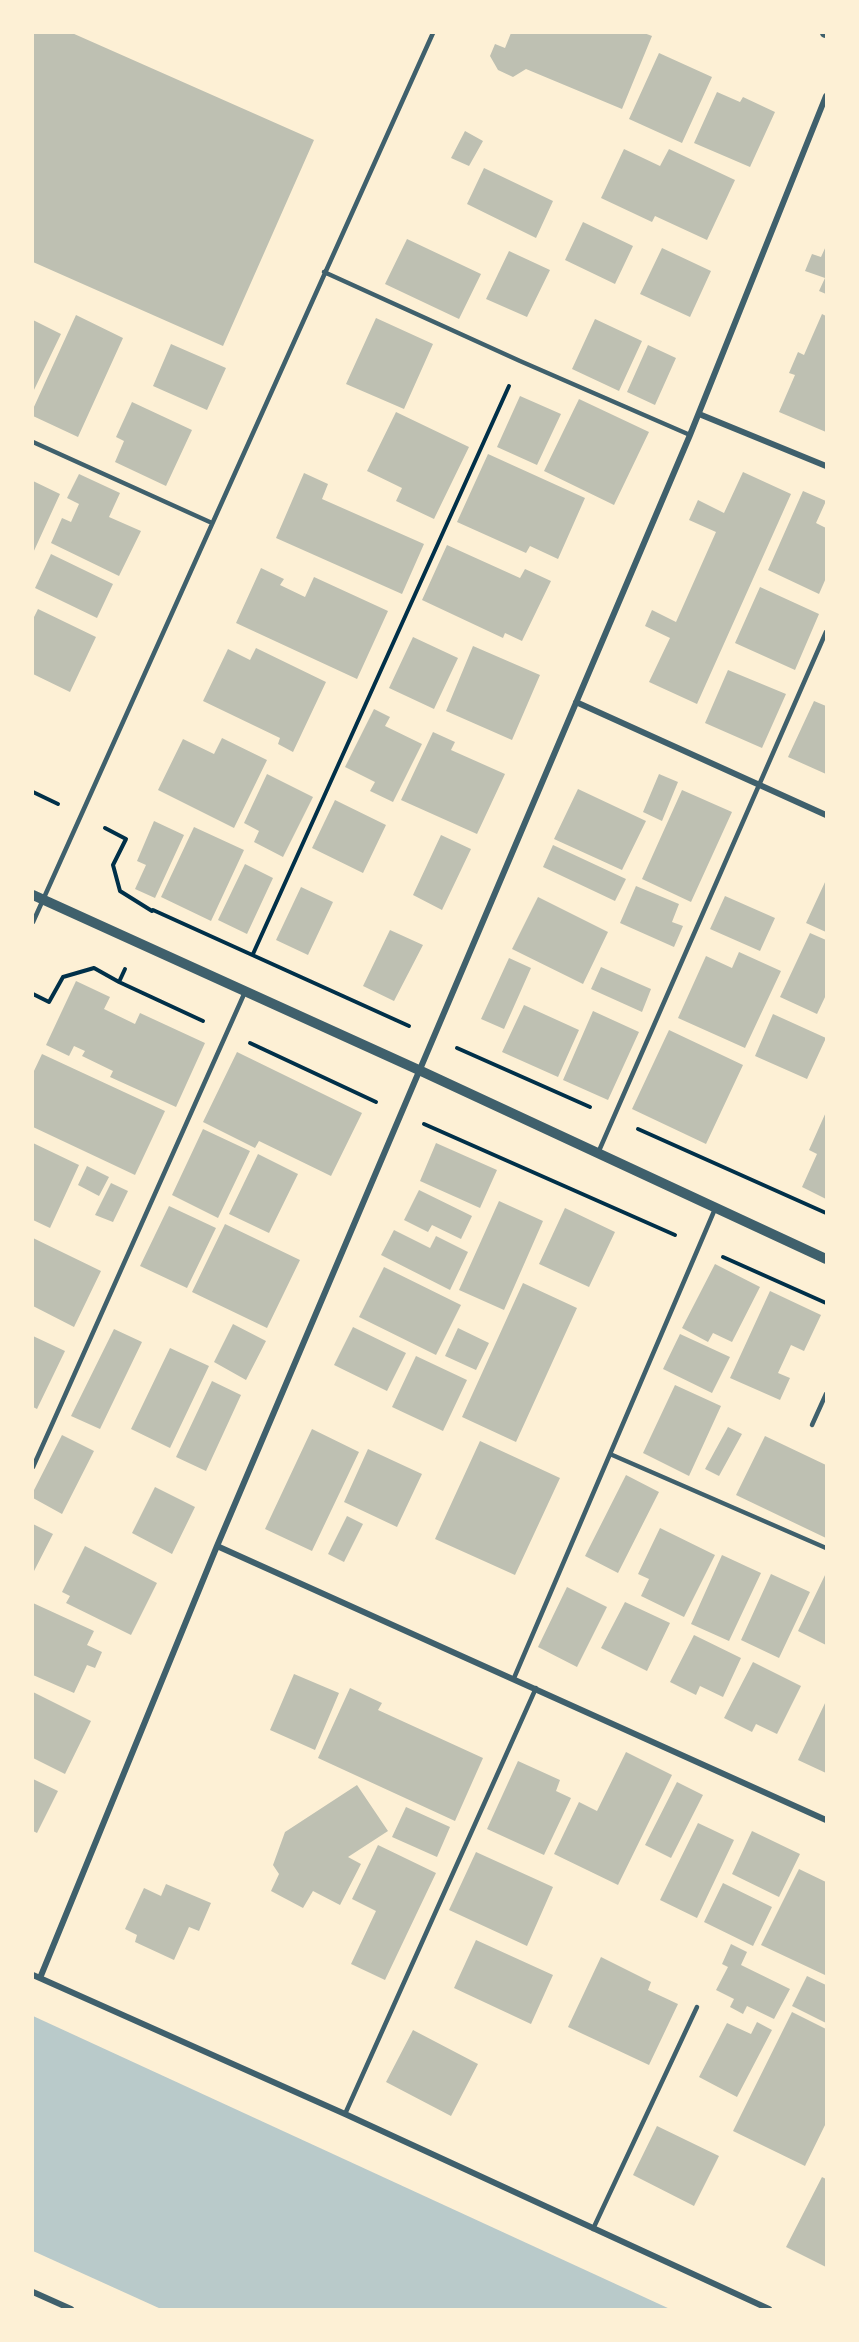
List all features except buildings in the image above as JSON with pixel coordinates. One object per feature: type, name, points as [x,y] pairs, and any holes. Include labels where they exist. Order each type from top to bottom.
[{"type":"street","points":[[769,2309],[345,2114],[36,1977],[699,414],[826,96]]},
{"type":"street","points":[[699,414],[826,466]]},
{"type":"street","points":[[576,702],[826,815]]},
{"type":"street","points":[[38,898],[826,1258]]},
{"type":"street","points":[[217,1546],[826,1820]]},
{"type":"street","points":[[33,2292],[71,2309]]},
{"type":"lane","points":[[33,922],[38,898],[212,523],[433,33]]},
{"type":"lane","points":[[324,272],[690,435]]},
{"type":"lane","points":[[33,442],[212,523]]},
{"type":"lane","points":[[598,1153],[826,632]]},
{"type":"lane","points":[[33,1467],[245,992]]},
{"type":"lane","points":[[514,1678],[715,1209]]},
{"type":"lane","points":[[812,1425],[826,1394]]},
{"type":"lane","points":[[610,1454],[826,1548]]},
{"type":"lane","points":[[345,2114],[536,1688]]},
{"type":"lane","points":[[593,2229],[697,2007]]},
{"type":"path","points":[[253,954],[520,361]]},
{"type":"path","points":[[153,910],[826,1213]]},
{"type":"path","points":[[119,982],[402,1114],[826,1303]]},
{"type":"shaded area","points":[[33,2016],[670,2309],[161,2309],[33,2251]]}]
